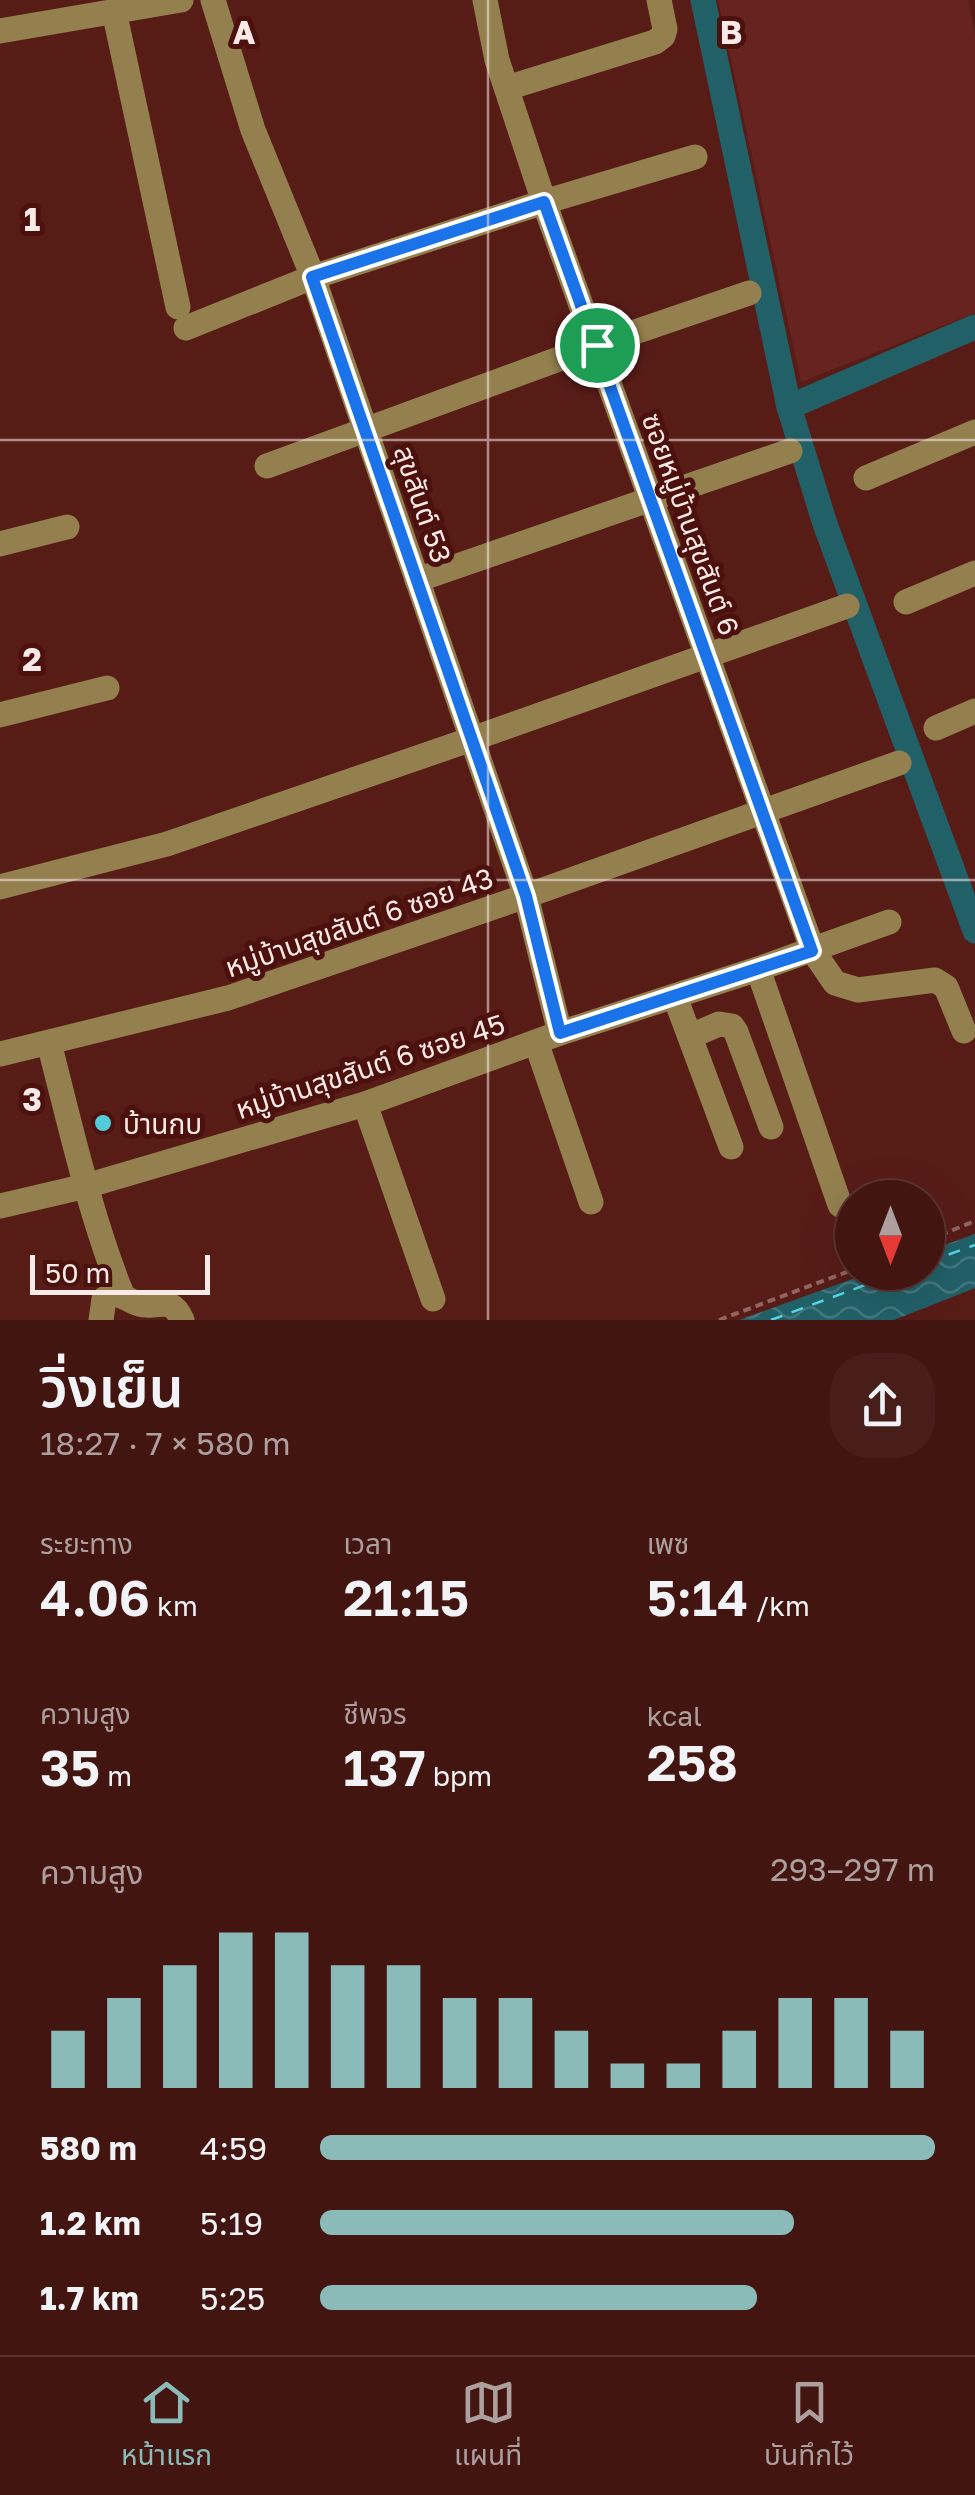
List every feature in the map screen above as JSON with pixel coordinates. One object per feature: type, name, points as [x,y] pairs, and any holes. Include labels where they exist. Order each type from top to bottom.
[{"type":"street","points":[[0,31],[181,0]]},
{"type":"street","name":"สุขสันต์ 53","points":[[213,0],[253,130],[312,277],[526,896],[548,1038],[591,1202]]},
{"type":"street","name":"ซอยหมู่บ้านสุขสันต์ 6","points":[[485,0],[498,60],[544,202],[812,951]]},
{"type":"street","points":[[507,88],[655,42],[663,36],[665,28],[659,0]]},
{"type":"street","points":[[114,10],[182,318],[696,157]]},
{"type":"street","points":[[267,466],[749,293]]},
{"type":"street","points":[[866,478],[975,432]]},
{"type":"street","points":[[417,580],[790,451]]},
{"type":"street","points":[[0,544],[68,527]]},
{"type":"street","points":[[906,602],[975,573]]},
{"type":"street","points":[[0,887],[167,844],[847,606]]},
{"type":"street","points":[[0,715],[107,688]]},
{"type":"street","points":[[936,728],[975,712]]},
{"type":"street","name":"หมู่บ้านสุขสันต์ 6 ซอย 43","points":[[0,1054],[228,998],[900,763]]},
{"type":"street","name":"หมู่บ้านสุขสันต์ 6 ซอย 45","points":[[0,1206],[86,1186],[365,1104],[889,922]]},
{"type":"street","points":[[812,951],[835,983],[858,990],[935,980],[946,986],[964,1031]]},
{"type":"street","points":[[758,970],[835,1192]]},
{"type":"street","points":[[675,997],[731,1147]]},
{"type":"street","points":[[691,1036],[719,1024],[732,1026],[771,1127]]},
{"type":"street","points":[[49,1043],[86,1186],[120,1290],[124,1297],[142,1306],[162,1302],[173,1306],[182,1320]]},
{"type":"street","points":[[365,1104],[433,1298]]},
{"type":"street","points":[[101,1320],[104,1299],[120,1290]]},
{"type":"path","points":[[945,1233],[975,1221]]},
{"type":"path","points":[[719,1320],[835,1276]]},
{"type":"shaded area","points":[[718,0],[968,0],[975,34],[975,313],[801,382]]},
{"type":"water","points":[[975,1234],[975,1288],[894,1320],[739,1320],[835,1285],[835,1290],[945,1290],[945,1245]]},
{"type":"waterway","points":[[703,0],[789,407],[825,524],[975,931]]},
{"type":"waterway","points":[[789,407],[975,327]]},
{"type":"ferry route","points":[[945,1256],[975,1245]]},
{"type":"ferry route","points":[[771,1320],[852,1290]]},
{"type":"place","name":"บ้านกบ","points":[[103,1123]]},
{"type":"route","points":[[544,202],[597,345],[812,951],[560,1033],[526,896],[312,277],[544,202]]}]
